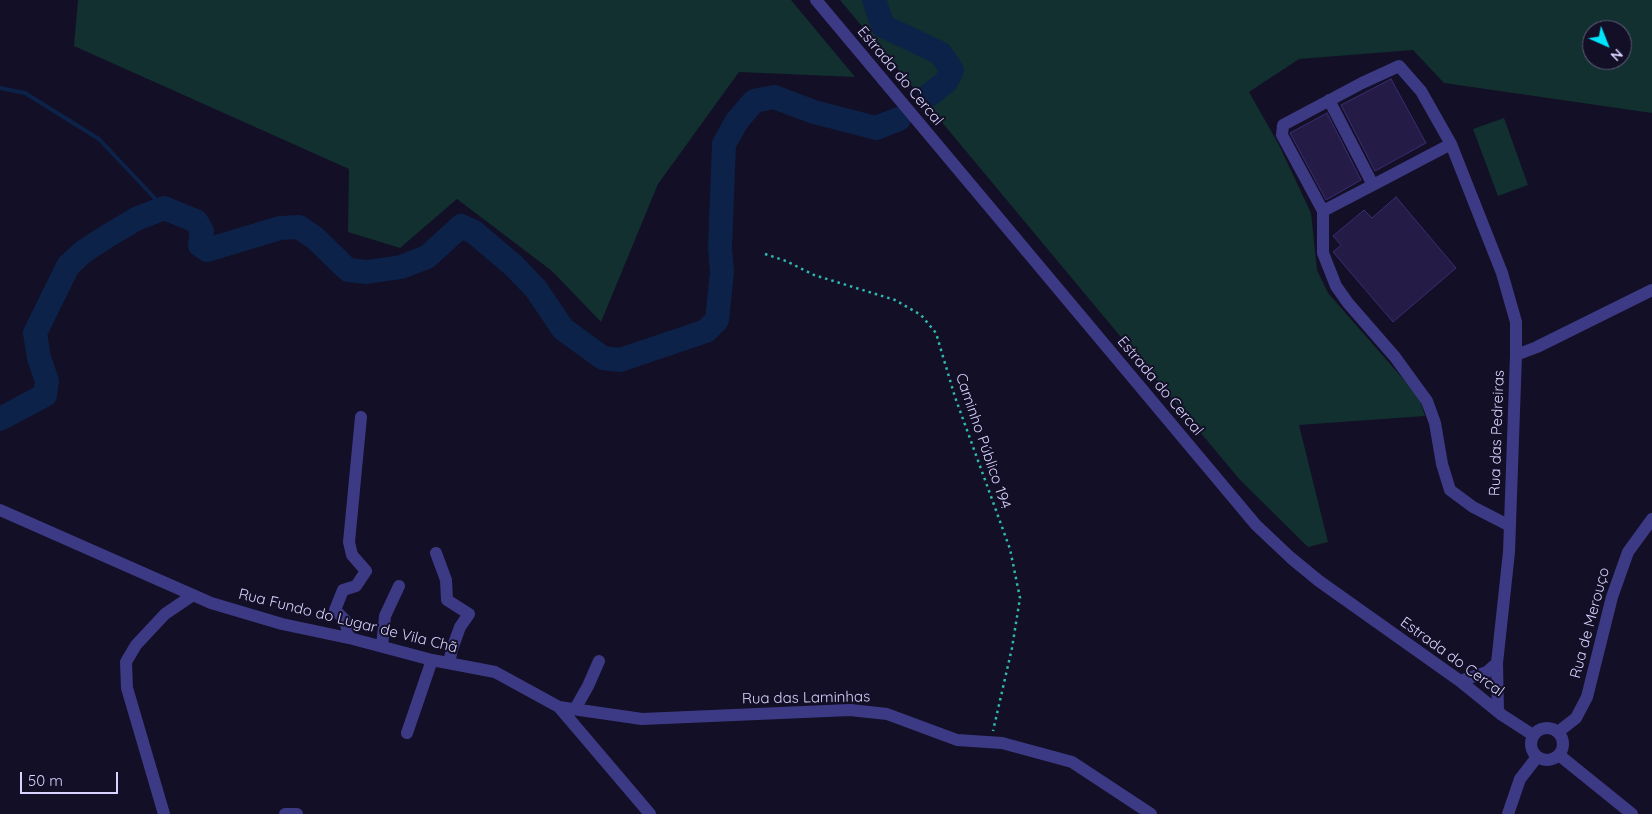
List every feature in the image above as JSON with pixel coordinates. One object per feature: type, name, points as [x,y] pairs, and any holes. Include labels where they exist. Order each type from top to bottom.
[{"type":"street","name":"Estrada do Cercal","points":[[816,0],[1256,525],[1319,581],[1533,735]]},
{"type":"street","points":[[1510,526],[1473,507],[1450,490],[1442,464],[1435,423],[1427,401],[1395,357],[1348,303],[1336,286],[1323,252],[1323,211],[1282,135],[1283,125],[1399,66],[1422,91],[1451,144],[1502,273],[1516,322],[1516,355]]},
{"type":"street","points":[[1329,100],[1373,185]]},
{"type":"street","points":[[1323,211],[1451,144]]},
{"type":"street","name":"Rua das Pedreiras","points":[[1498,711],[1497,663],[1510,526],[1516,355],[1537,347],[1652,290]]},
{"type":"street","points":[[349,638],[345,620],[335,610],[343,590],[356,586],[366,571],[352,554],[349,542],[361,417]]},
{"type":"street","name":"Rua Fundo do Lugar de Vila Chã","points":[[0,510],[211,603],[282,624],[349,638],[432,660],[495,672],[559,707],[650,814]]},
{"type":"street","name":"Rua de Merouço","points":[[1558,732],[1576,718],[1587,697],[1612,597],[1628,552],[1652,520]]},
{"type":"street","points":[[436,553],[446,580],[447,600],[469,614],[460,627],[449,663]]},
{"type":"street","points":[[382,646],[385,628],[384,616],[399,586]]},
{"type":"street","points":[[164,814],[127,688],[126,662],[136,645],[166,614],[193,595]]},
{"type":"street","points":[[407,733],[432,660]]},
{"type":"street","points":[[575,709],[599,661]]},
{"type":"street","points":[[1460,681],[1487,672],[1497,663]]},
{"type":"street","name":"Rua das Laminhas","points":[[559,707],[642,719],[850,710],[888,714],[957,740],[990,743],[1072,762],[1151,814]]},
{"type":"street","points":[[1542,728],[1558,732],[1563,746],[1559,755],[1550,760],[1537,757],[1530,745],[1533,735],[1542,728]]},
{"type":"street","points":[[1559,755],[1632,814]]},
{"type":"street","points":[[1508,814],[1520,779],[1537,757]]},
{"type":"street","points":[[285,814],[297,814]]},
{"type":"path","name":"Caminho Público 194","points":[[765,254],[786,261],[814,275],[895,300],[921,315],[936,333],[963,423],[1010,549],[1020,598],[1012,648],[990,743]]},
{"type":"green space","points":[[78,0],[791,0],[855,77],[739,72],[658,184],[601,322],[552,271],[457,199],[400,248],[348,232],[349,169],[74,46]]},
{"type":"green space","points":[[840,0],[1652,0],[1652,113],[1444,83],[1413,50],[1299,59],[1249,92],[1279,145],[1311,213],[1317,270],[1328,293],[1419,397],[1425,416],[1299,425],[1328,542],[1308,547],[1240,480]]},
{"type":"green space","points":[[1504,118],[1528,185],[1498,196],[1473,129]]},
{"type":"building","points":[[1391,79],[1426,143],[1375,171],[1341,105]]},
{"type":"building","points":[[1327,113],[1361,180],[1326,200],[1290,133]]},
{"type":"building","points":[[1396,197],[1456,268],[1393,322],[1333,252],[1341,245],[1333,236],[1364,210],[1372,218]]},
{"type":"waterway","points":[[874,0],[883,26],[940,53],[952,70],[946,82],[929,95]]},
{"type":"waterway","points":[[0,88],[25,93],[99,139],[164,208]]},
{"type":"waterway","points":[[0,419],[45,395],[47,381],[39,358],[35,333],[68,266],[83,252],[106,237],[136,219],[164,208],[196,221],[202,231],[200,245],[207,250],[280,228],[299,227],[315,238],[348,270],[367,272],[401,267],[427,257],[461,226],[474,232],[514,266],[536,289],[563,329],[603,358],[620,360],[706,331],[717,320],[722,272],[720,248],[724,144],[737,121],[754,101],[774,97],[814,112],[876,128],[899,119]]}]
